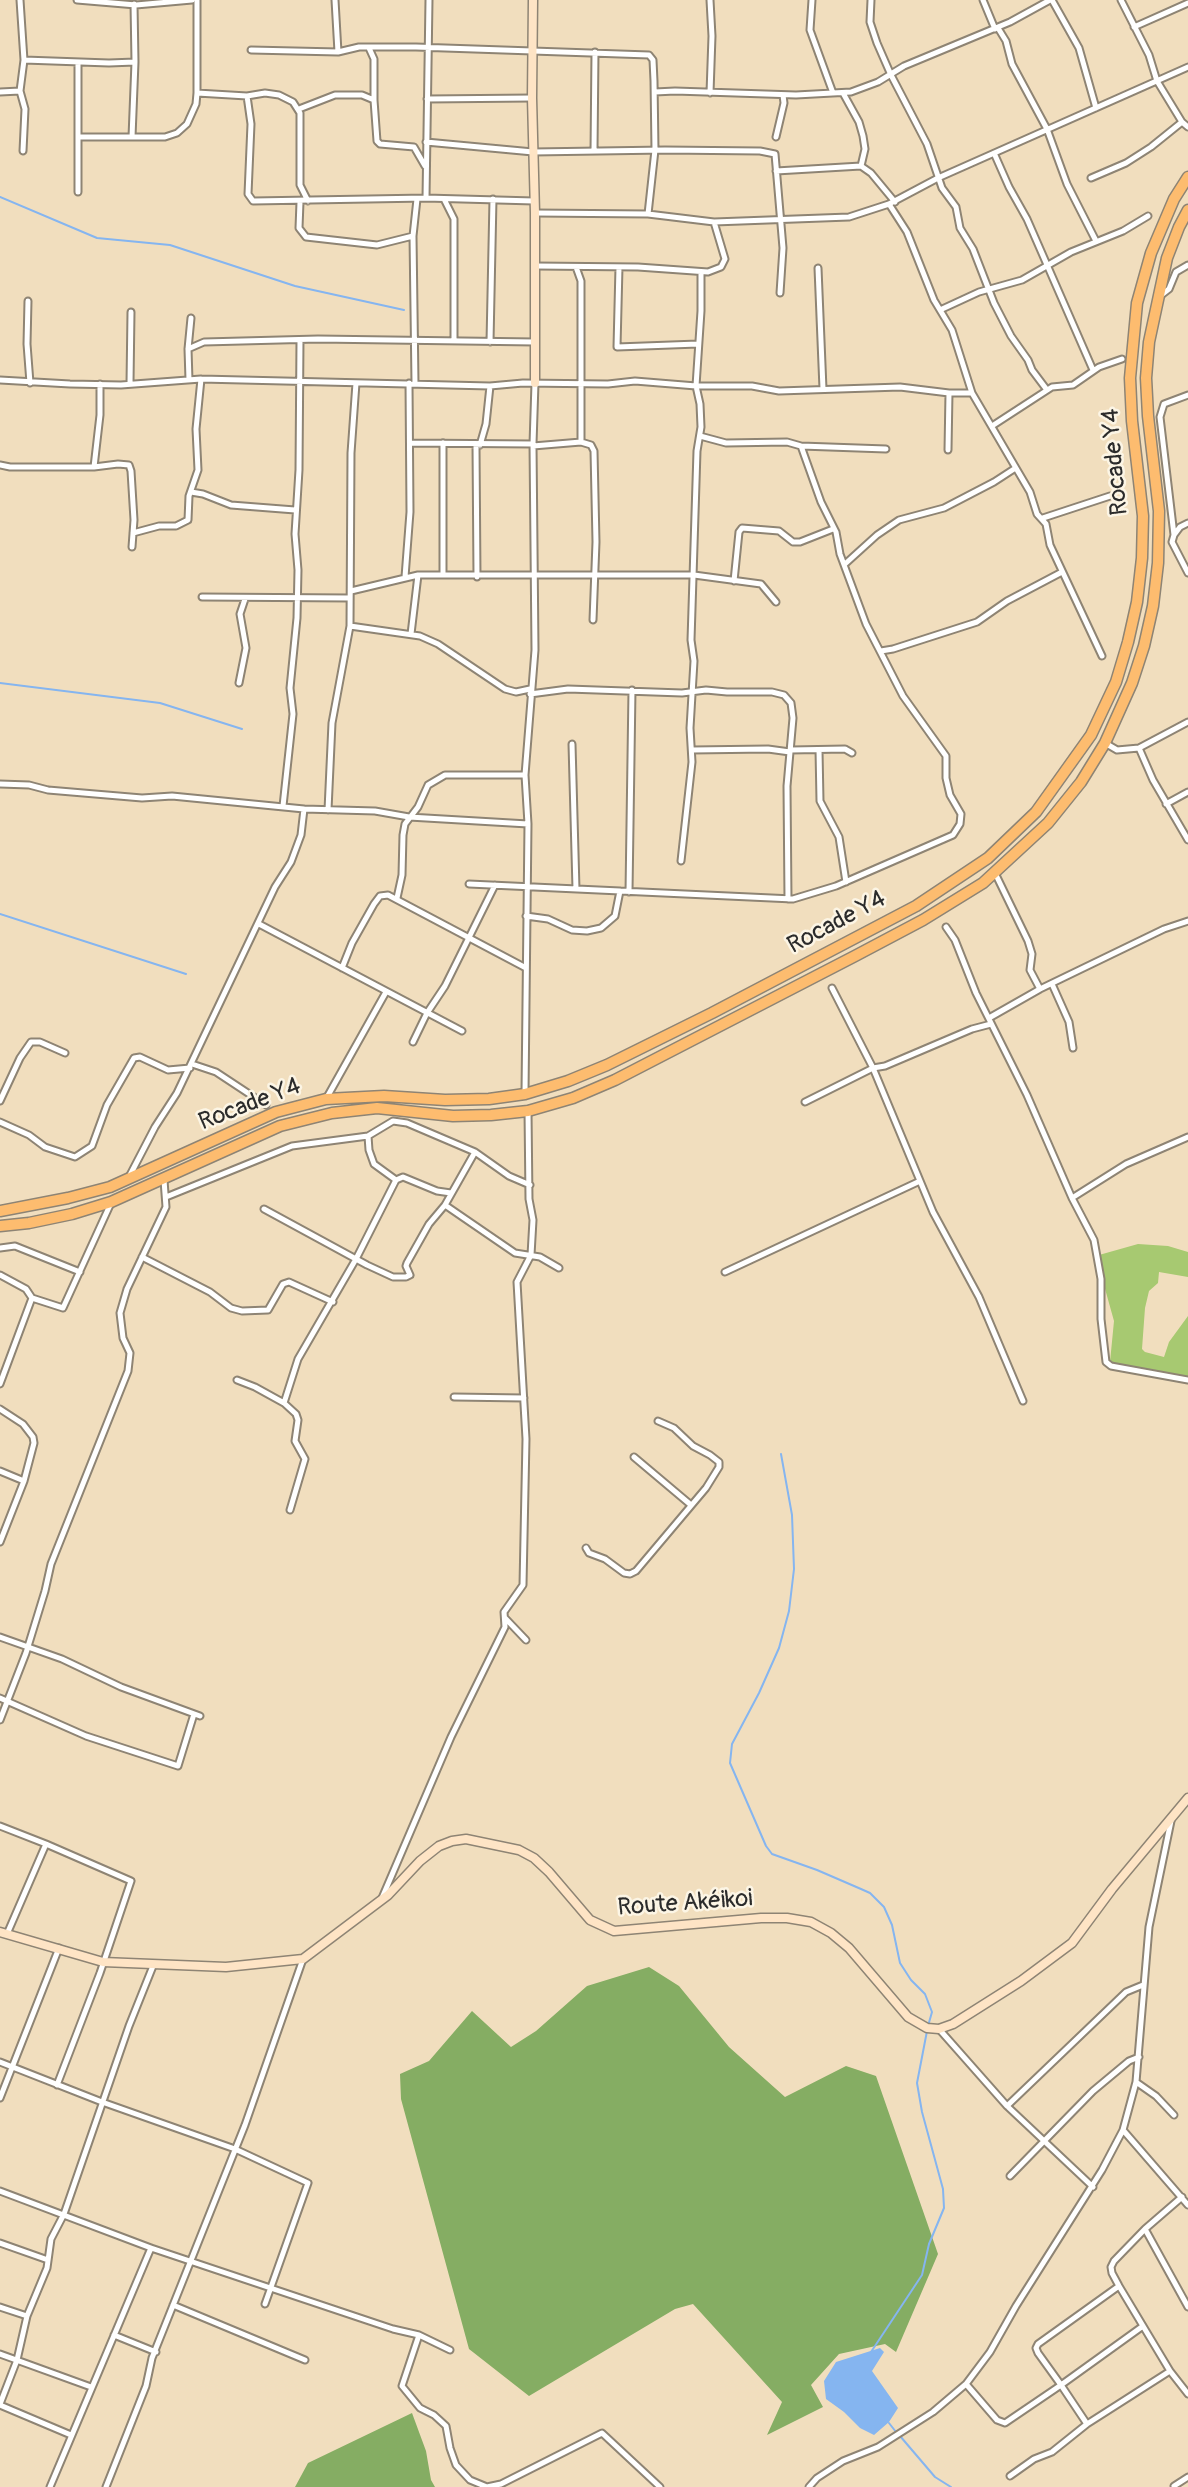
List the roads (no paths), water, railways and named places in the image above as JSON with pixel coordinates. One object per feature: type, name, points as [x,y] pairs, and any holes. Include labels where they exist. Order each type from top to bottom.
[{"type":"highway","name":"Rocade Y4","points":[[0,1211],[68,1198],[110,1186],[276,1112],[326,1100],[384,1096],[445,1100],[489,1099],[525,1094],[568,1081],[607,1065],[916,906],[989,858],[1036,812],[1091,735],[1116,682],[1128,642],[1137,603],[1142,558],[1143,516],[1130,378],[1138,303],[1151,253],[1174,199],[1188,177]]},
{"type":"highway","name":"Rocade Y4","points":[[0,1226],[72,1214],[111,1202],[280,1126],[332,1113],[377,1108],[453,1116],[528,1111],[583,1094],[720,1027],[923,919],[983,883],[1048,823],[1081,782],[1105,743],[1132,683],[1144,646],[1157,574],[1159,511],[1148,416],[1146,379],[1149,342],[1167,258],[1188,210]]},
{"type":"street","points":[[20,0],[24,60],[20,91],[25,109],[23,151]]},
{"type":"street","points":[[77,0],[134,4],[194,0],[197,93],[191,117],[181,131],[165,137],[79,137]]},
{"type":"street","points":[[335,0],[338,52]]},
{"type":"street","points":[[426,198],[429,0]]},
{"type":"street","points":[[525,1094],[528,824],[525,775],[535,650],[535,213],[531,97],[533,0]]},
{"type":"street","points":[[710,0],[710,93]]},
{"type":"street","points":[[812,0],[810,30],[833,93]]},
{"type":"street","points":[[871,0],[872,29],[891,75],[927,144],[942,188],[956,208],[963,233],[973,248],[993,303],[1011,337],[1047,390]]},
{"type":"street","points":[[983,0],[996,28],[1006,41],[1012,64],[1047,129],[1067,184],[1096,241]]},
{"type":"street","points":[[654,92],[783,95],[842,93],[866,88],[904,66],[996,28],[1051,0],[1079,48],[1096,108]]},
{"type":"street","points":[[1121,0],[1149,55],[1157,81],[1182,122],[1188,127]]},
{"type":"street","points":[[1133,27],[1188,3]]},
{"type":"street","points":[[131,137],[135,62],[134,4]]},
{"type":"street","points":[[251,50],[338,52],[359,47],[416,47],[649,55],[653,60],[654,150],[648,214]]},
{"type":"street","points":[[369,48],[374,59],[378,143],[414,148],[426,166]]},
{"type":"street","points":[[594,151],[595,52]]},
{"type":"street","points":[[24,60],[135,62]]},
{"type":"street","points":[[78,62],[78,192]]},
{"type":"street","points":[[535,213],[648,214],[714,222],[849,217],[892,203],[938,178],[1188,67]]},
{"type":"street","points":[[0,92],[20,91]]},
{"type":"street","points":[[197,93],[247,96],[258,93],[279,95],[293,102],[299,109],[300,185],[308,201]]},
{"type":"street","points":[[842,93],[859,122],[863,136],[865,149],[861,166]]},
{"type":"street","points":[[299,109],[335,95],[362,96],[374,100]]},
{"type":"street","points":[[776,137],[784,103],[783,95]]},
{"type":"street","points":[[247,96],[251,124],[248,197],[253,201],[426,198],[534,201]]},
{"type":"street","points":[[427,99],[531,97]]},
{"type":"street","points":[[1091,178],[1126,163],[1152,147],[1182,122]]},
{"type":"street","points":[[426,142],[533,152],[654,150],[760,151],[775,154],[783,261],[780,293]]},
{"type":"street","points":[[994,153],[1027,219],[1093,370]]},
{"type":"street","points":[[776,171],[861,166],[871,173],[892,203],[907,232],[934,300],[952,330],[972,393],[1014,469],[1030,492],[1037,514],[1046,524],[1050,545],[1102,656]]},
{"type":"street","points":[[405,577],[410,512],[415,340],[413,236],[417,199]]},
{"type":"street","points":[[444,199],[454,219],[455,232],[454,339]]},
{"type":"street","points":[[490,342],[493,200]]},
{"type":"street","points":[[300,202],[299,228],[306,237],[377,245],[413,236]]},
{"type":"street","points":[[940,310],[989,289],[1022,281],[1046,265],[1123,231],[1148,216]]},
{"type":"street","points":[[535,266],[677,269],[701,273],[721,267],[725,259],[714,222]]},
{"type":"street","points":[[1157,298],[1169,289],[1175,272],[1188,265]]},
{"type":"street","points":[[576,267],[581,281],[581,442]]},
{"type":"street","points":[[619,267],[617,346],[698,344]]},
{"type":"street","points":[[818,268],[823,389]]},
{"type":"street","points":[[681,861],[692,750],[690,728],[694,661],[691,639],[701,414],[696,386],[702,311],[701,273]]},
{"type":"street","points":[[28,301],[30,383]]},
{"type":"street","points":[[130,383],[131,312]]},
{"type":"street","points":[[189,380],[191,318]]},
{"type":"street","points":[[188,349],[204,342],[300,340],[454,339],[535,342]]},
{"type":"street","points":[[283,806],[293,714],[290,688],[298,597],[295,510],[299,470],[300,340]]},
{"type":"street","points":[[992,426],[1047,390],[1057,385],[1073,384],[1093,370],[1122,359]]},
{"type":"street","points":[[0,380],[100,384],[201,379],[489,386],[535,383],[580,385],[635,381],[696,386],[752,386],[779,391],[900,387],[972,393]]},
{"type":"street","points":[[133,533],[159,526],[184,524],[188,520],[191,492],[198,470],[196,429],[201,379]]},
{"type":"street","points":[[328,810],[332,723],[350,626],[351,453],[356,383]]},
{"type":"street","points":[[94,467],[100,415],[100,384]]},
{"type":"street","points":[[477,577],[478,445],[486,424],[489,386]]},
{"type":"street","points":[[948,450],[949,393]]},
{"type":"street","points":[[1174,536],[1160,411],[1167,402],[1188,395]]},
{"type":"street","points":[[699,436],[726,443],[788,442],[801,446],[886,449]]},
{"type":"street","points":[[410,443],[533,445],[581,442],[591,446],[596,457],[593,620]]},
{"type":"street","points":[[443,443],[443,575]]},
{"type":"street","points":[[469,884],[788,899],[846,882],[953,835],[960,824],[961,814],[950,795],[946,778],[946,756],[903,695],[866,624],[801,446]]},
{"type":"street","points":[[0,465],[94,467],[127,464],[131,468],[132,547]]},
{"type":"street","points":[[845,564],[877,535],[899,520],[944,508],[1014,469]]},
{"type":"street","points":[[191,492],[230,505],[295,510]]},
{"type":"street","points":[[1043,518],[1110,496]]},
{"type":"street","points":[[1188,523],[1180,527],[1172,542],[1188,573]]},
{"type":"street","points":[[734,581],[739,532],[742,528],[779,531],[793,542],[800,542],[833,529]]},
{"type":"street","points":[[881,651],[977,622],[1007,601],[1062,572]]},
{"type":"street","points":[[411,634],[418,575]]},
{"type":"street","points":[[202,597],[245,599],[350,594],[418,575],[694,575],[761,584],[776,602]]},
{"type":"street","points":[[239,683],[246,648],[240,614],[245,599]]},
{"type":"street","points":[[350,626],[411,634],[438,644],[505,689],[516,692],[568,689],[772,692],[784,695],[791,704],[793,718],[787,786],[788,899]]},
{"type":"street","points":[[629,891],[632,690]]},
{"type":"street","points":[[1105,743],[1117,750],[1139,748],[1188,722]]},
{"type":"street","points":[[572,744],[576,889]]},
{"type":"street","points":[[1139,748],[1166,804],[1188,840]]},
{"type":"street","points":[[692,750],[845,749],[852,753]]},
{"type":"street","points":[[819,750],[820,801],[839,837],[846,882]]},
{"type":"street","points":[[397,898],[402,875],[403,835],[409,817],[418,807],[428,785],[445,775],[525,775]]},
{"type":"street","points":[[0,784],[142,798],[172,796],[304,809],[375,811],[409,817],[528,824]]},
{"type":"street","points":[[1166,804],[1188,792]]},
{"type":"street","points":[[127,1179],[191,1066],[275,887],[298,846],[304,809]]},
{"type":"street","points":[[995,872],[1028,941],[1032,954],[1030,970],[1040,989]]},
{"type":"street","points":[[413,1042],[427,1013],[445,986],[495,885]]},
{"type":"street","points":[[527,916],[548,919],[572,930],[601,928],[615,916],[620,891]]},
{"type":"street","points":[[342,968],[352,943],[380,895],[388,895],[526,968]]},
{"type":"street","points":[[805,1102],[873,1068],[885,1066],[990,1021],[1040,989],[1164,929],[1188,921]]},
{"type":"street","points":[[259,924],[462,1031]]},
{"type":"street","points":[[946,927],[955,940],[969,977],[1094,1240],[1105,1362],[1111,1366],[1188,1380]]},
{"type":"street","points":[[1052,984],[1069,1022],[1073,1048]]},
{"type":"street","points":[[832,988],[873,1068],[933,1212],[979,1297],[1023,1401]]},
{"type":"street","points":[[326,1100],[386,992]]},
{"type":"street","points":[[0,1101],[20,1058],[31,1042],[40,1042],[65,1053]]},
{"type":"street","points":[[0,1122],[29,1135],[45,1146],[75,1157],[92,1146],[107,1105],[134,1058],[141,1057],[168,1070],[191,1066],[216,1072],[266,1105]]},
{"type":"street","points":[[381,1901],[451,1737],[505,1627],[503,1615],[523,1585],[524,1398],[517,1282],[531,1255],[533,1220],[529,1199],[528,1111]]},
{"type":"street","points":[[166,1197],[292,1146],[369,1136],[393,1121],[407,1123],[475,1152],[509,1176],[530,1185]]},
{"type":"street","points":[[369,1136],[369,1150],[374,1164],[396,1180]]},
{"type":"street","points":[[1072,1198],[1126,1164],[1188,1137]]},
{"type":"street","points":[[264,1209],[393,1277],[410,1276],[407,1263],[429,1224],[446,1205],[475,1152]]},
{"type":"street","points":[[284,1403],[298,1359],[356,1259],[396,1180],[403,1177],[437,1191],[451,1193]]},
{"type":"street","points":[[0,1720],[27,1648],[51,1564],[128,1371],[130,1353],[123,1338],[120,1313],[127,1289],[166,1207],[164,1180]]},
{"type":"street","points":[[725,1272],[920,1181]]},
{"type":"street","points":[[0,1275],[26,1289],[32,1298],[63,1308],[111,1202]]},
{"type":"street","points":[[446,1205],[515,1253],[540,1256],[559,1268]]},
{"type":"street","points":[[0,1248],[15,1246],[80,1272]]},
{"type":"street","points":[[142,1257],[209,1292],[232,1308],[242,1311],[268,1310],[284,1284],[289,1282],[332,1302]]},
{"type":"street","points":[[0,1384],[32,1298]]},
{"type":"street","points":[[237,1380],[284,1403],[296,1414],[298,1420],[295,1441],[305,1460],[290,1510]]},
{"type":"street","points":[[454,1397],[524,1398]]},
{"type":"street","points":[[0,1409],[18,1419],[33,1437],[32,1454],[24,1480],[0,1542]]},
{"type":"street","points":[[586,1548],[589,1553],[605,1559],[624,1573],[636,1572],[706,1488],[720,1463],[693,1446],[674,1428],[658,1420]]},
{"type":"street","points":[[634,1457],[691,1505]]},
{"type":"street","points":[[0,1471],[24,1480]]},
{"type":"street","points":[[503,1615],[526,1640]]},
{"type":"street","points":[[0,1637],[62,1659],[121,1686],[197,1715],[178,1766],[86,1736],[0,1698]]},
{"type":"street","points":[[1093,2186],[1007,2106],[939,2029],[964,2017],[1073,1943],[1112,1889],[1188,1798]]},
{"type":"street","points":[[809,2487],[843,2461],[878,2447],[933,2412],[966,2384],[990,2352],[1016,2306],[1093,2186],[1123,2130],[1136,2082],[1149,1927],[1171,1821]]},
{"type":"street","points":[[0,1826],[131,1881],[57,2085]]},
{"type":"street","name":"Route Akéikoi","points":[[303,1959],[381,1901],[420,1861],[439,1846],[466,1839],[519,1850],[534,1858],[582,1913],[601,1927],[614,1931],[761,1918],[787,1918],[811,1923],[831,1933],[849,1948],[908,2017],[927,2028],[939,2029]]},
{"type":"street","points":[[46,1844],[4,1933],[103,1962],[226,1967],[303,1959],[235,2150],[173,2305],[149,2369],[150,2376],[142,2398],[106,2487]]},
{"type":"street","points":[[0,2098],[59,1948]]},
{"type":"street","points":[[71,2435],[0,2405],[17,2360],[27,2316],[47,2269],[51,2239],[64,2214],[153,1966]]},
{"type":"street","points":[[1007,2106],[1126,1992],[1143,1985]]},
{"type":"street","points":[[1010,2176],[1093,2091],[1129,2061],[1139,2057]]},
{"type":"street","points":[[0,2062],[235,2150],[308,2183],[265,2304]]},
{"type":"street","points":[[1136,2082],[1156,2096],[1174,2115]]},
{"type":"street","points":[[1123,2130],[1188,2204]]},
{"type":"street","points":[[0,2191],[150,2248],[393,2329],[419,2335],[450,2350]]},
{"type":"street","points":[[1182,2197],[1114,2261],[1112,2273],[1170,2371],[1188,2394]]},
{"type":"street","points":[[1145,2229],[1188,2307]]},
{"type":"street","points":[[0,2243],[48,2260]]},
{"type":"street","points":[[50,2487],[150,2248]]},
{"type":"street","points":[[1087,2424],[1036,2347],[1119,2286]]},
{"type":"street","points":[[173,2305],[305,2360]]},
{"type":"street","points":[[0,2307],[27,2316]]},
{"type":"street","points":[[966,2384],[1001,2423],[1005,2423],[1143,2326]]},
{"type":"street","points":[[114,2335],[156,2352]]},
{"type":"street","points":[[419,2335],[402,2379],[403,2389],[420,2408],[434,2415],[446,2426],[456,2465],[470,2480],[487,2487],[501,2484],[602,2433],[660,2487]]},
{"type":"street","points":[[0,2354],[91,2387]]},
{"type":"street","points":[[1010,2476],[1034,2459],[1052,2452],[1087,2424],[1170,2371]]},
{"type":"street","points":[[1174,2486],[1188,2477]]},
{"type":"water","points":[[880,2348],[884,2352],[872,2371],[898,2408],[889,2422],[874,2435],[860,2428],[826,2399],[824,2381],[836,2362]]},
{"type":"waterway","points":[[0,197],[97,238],[170,245],[295,286],[404,310]]},
{"type":"waterway","points":[[0,683],[160,703],[242,729]]},
{"type":"waterway","points":[[0,914],[186,974]]},
{"type":"waterway","points":[[781,1454],[792,1515],[794,1569],[789,1611],[779,1648],[732,1744],[730,1763],[772,1854],[870,1893],[884,1907],[892,1925],[900,1963],[911,1980],[925,1994],[932,2012],[928,2026]]},
{"type":"waterway","points":[[871,2352],[922,2275],[929,2244],[944,2208],[943,2189],[917,2083],[927,2031]]},
{"type":"waterway","points":[[889,2423],[896,2432]]},
{"type":"waterway","points":[[900,2436],[935,2477],[951,2487]]}]
